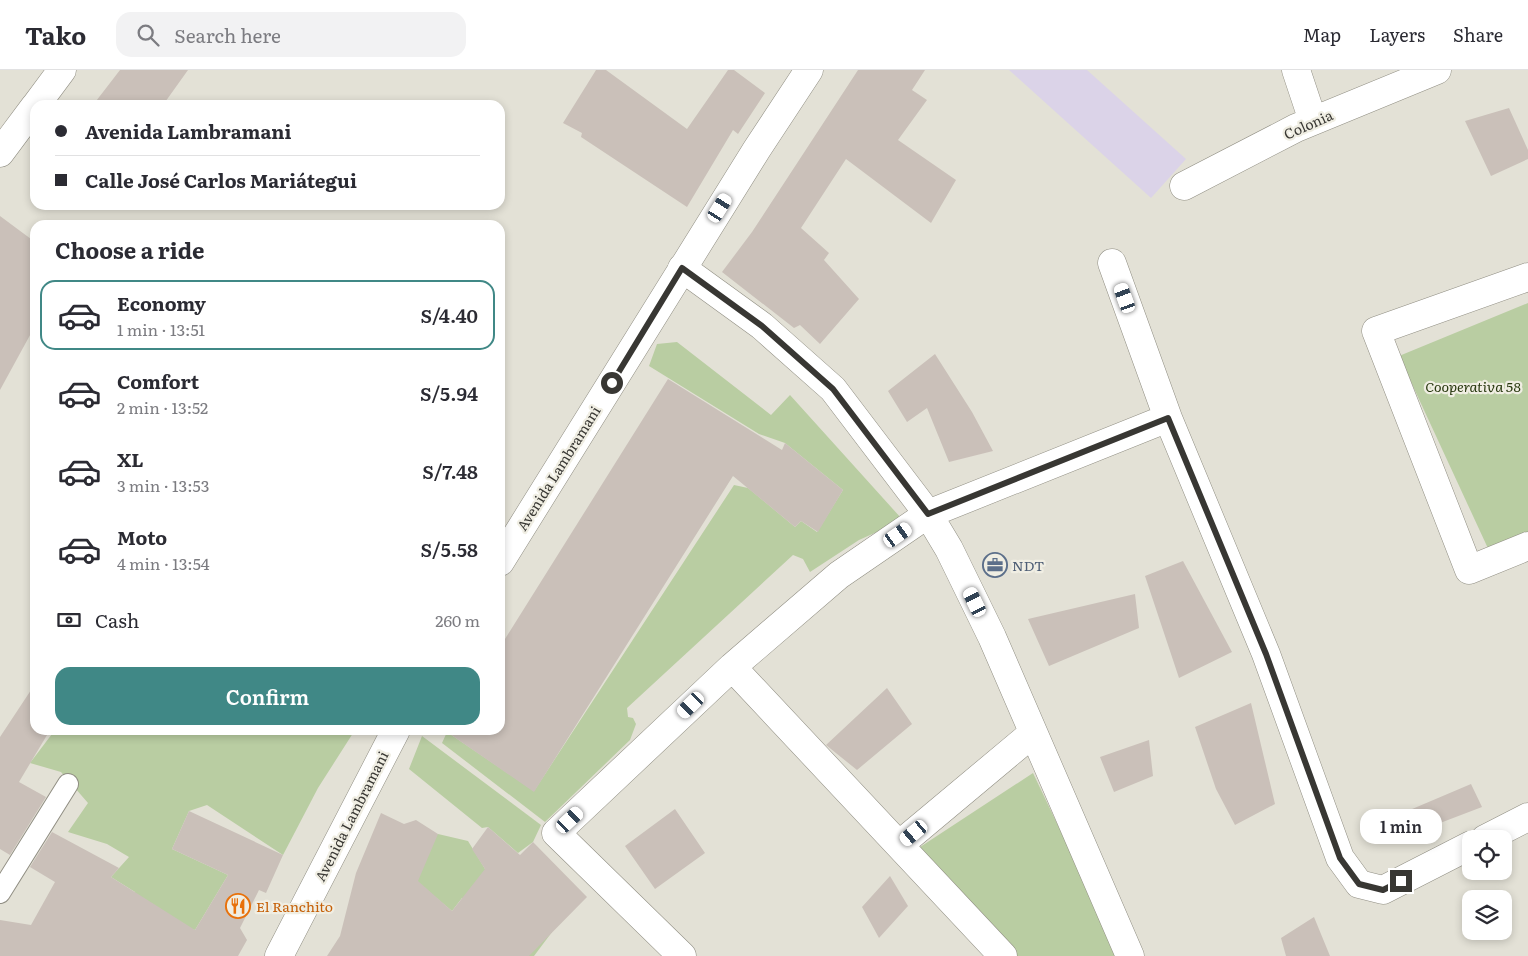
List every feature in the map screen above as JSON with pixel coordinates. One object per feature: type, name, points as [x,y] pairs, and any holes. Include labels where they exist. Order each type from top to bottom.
[{"type":"street","points":[[40,100],[62,70]]},
{"type":"street","name":"Avenida Lambramani","points":[[505,554],[682,268],[809,70]]},
{"type":"street","points":[[1296,70],[1312,121]]},
{"type":"street","name":"Colonia","points":[[1184,186],[1312,121],[1437,70]]},
{"type":"street","points":[[0,153],[30,114]]},
{"type":"street","points":[[1112,263],[1168,418],[1266,654],[1340,858],[1359,884],[1383,890],[1462,850]]},
{"type":"street","points":[[682,268],[762,326],[833,389],[928,514],[949,549],[992,637],[1130,956]]},
{"type":"street","points":[[1528,277],[1376,331],[1469,570],[1528,546]]},
{"type":"street","points":[[682,956],[556,833],[732,667],[839,576],[928,514],[1168,418]]},
{"type":"street","points":[[732,667],[1003,956]]},
{"type":"street","points":[[899,845],[1033,733]]},
{"type":"street","name":"Avenida Lambramani","points":[[279,956],[393,735]]},
{"type":"street","points":[[1503,830],[1528,817]]},
{"type":"lane","points":[[0,892],[68,784]]},
{"type":"shaded area","points":[[1009,70],[1087,70],[1186,159],[1151,198]]},
{"type":"green space","name":"Cooperativa 58","points":[[1528,303],[1528,558],[1498,570],[1399,356]]},
{"type":"green space","points":[[677,342],[771,415],[790,395],[901,518],[899,522],[859,540],[810,572],[803,559],[793,555],[627,708],[628,717],[633,718],[636,724],[630,740],[545,822],[442,743],[446,735],[451,735],[534,791],[734,485],[748,488],[795,527],[801,521],[817,532],[843,490],[785,443],[759,434],[649,366],[657,344]]},
{"type":"green space","points":[[51,735],[352,735],[318,788],[283,855],[207,805],[189,811],[172,849],[228,875],[195,930],[127,909],[135,892],[111,877],[129,857],[107,844],[68,832],[88,803],[61,772],[30,763]]},
{"type":"green space","points":[[422,736],[541,825],[533,842],[518,853],[488,827],[482,828],[409,769]]},
{"type":"green space","points":[[1033,773],[1120,956],[1011,956],[914,851]]},
{"type":"green space","points":[[438,834],[468,841],[493,882],[552,932],[534,956],[529,956],[462,898],[452,911],[369,842]]},
{"type":"building","points":[[120,70],[188,70],[167,100],[97,100]]},
{"type":"building","points":[[596,70],[606,70],[687,129],[728,70],[734,70],[765,93],[738,134],[733,130],[687,207],[581,137],[582,133],[563,123]]},
{"type":"building","points":[[858,70],[925,70],[912,90],[927,100],[898,140],[956,180],[931,223],[846,159],[801,228],[829,253],[824,260],[859,299],[820,344],[800,325],[794,328],[722,272],[752,232]]},
{"type":"building","points":[[1509,108],[1528,150],[1528,159],[1491,176],[1465,121]]},
{"type":"building","points":[[0,216],[30,238],[30,335],[0,390]]},
{"type":"building","points":[[935,354],[972,412],[993,451],[949,462],[927,408],[907,422],[888,391]]},
{"type":"building","points":[[668,379],[782,450],[785,443],[843,490],[818,532],[801,521],[795,527],[733,476],[534,792],[451,735],[505,735],[505,639]]},
{"type":"building","points":[[1183,561],[1232,652],[1179,678],[1145,576]]},
{"type":"building","points":[[1135,594],[1139,628],[1049,666],[1028,619]]},
{"type":"building","points":[[887,688],[912,724],[857,770],[826,745]]},
{"type":"building","points":[[30,692],[30,735],[47,735],[19,782],[46,797],[10,855],[0,849],[0,737]]},
{"type":"building","points":[[1251,703],[1275,804],[1235,825],[1216,789],[1195,727]]},
{"type":"building","points":[[1149,740],[1153,776],[1114,792],[1100,757]]},
{"type":"building","points":[[1471,784],[1482,807],[1406,836],[1398,815]]},
{"type":"building","points":[[675,809],[705,853],[655,889],[625,846]]},
{"type":"building","points":[[189,811],[283,855],[266,893],[259,890],[240,928],[247,940],[238,956],[0,956],[0,920],[31,925],[55,882],[30,867],[52,832],[119,868],[111,877],[195,930],[228,875],[172,849]]},
{"type":"building","points":[[381,813],[404,824],[416,820],[438,834],[418,881],[452,911],[485,869],[472,849],[488,827],[520,855],[533,842],[587,897],[529,956],[327,956],[340,936],[356,873]]},
{"type":"building","points":[[890,876],[908,906],[879,938],[862,907]]},
{"type":"building","points":[[1314,917],[1330,956],[1286,956],[1281,938]]},
{"type":"place","name":"NDT","points":[[995,565]]},
{"type":"place","name":"El Ranchito","points":[[238,906]]},
{"type":"route","points":[[612,383],[682,268],[762,326],[833,389],[928,514],[1168,418],[1266,654],[1340,858],[1359,884],[1383,890],[1401,881]]}]
